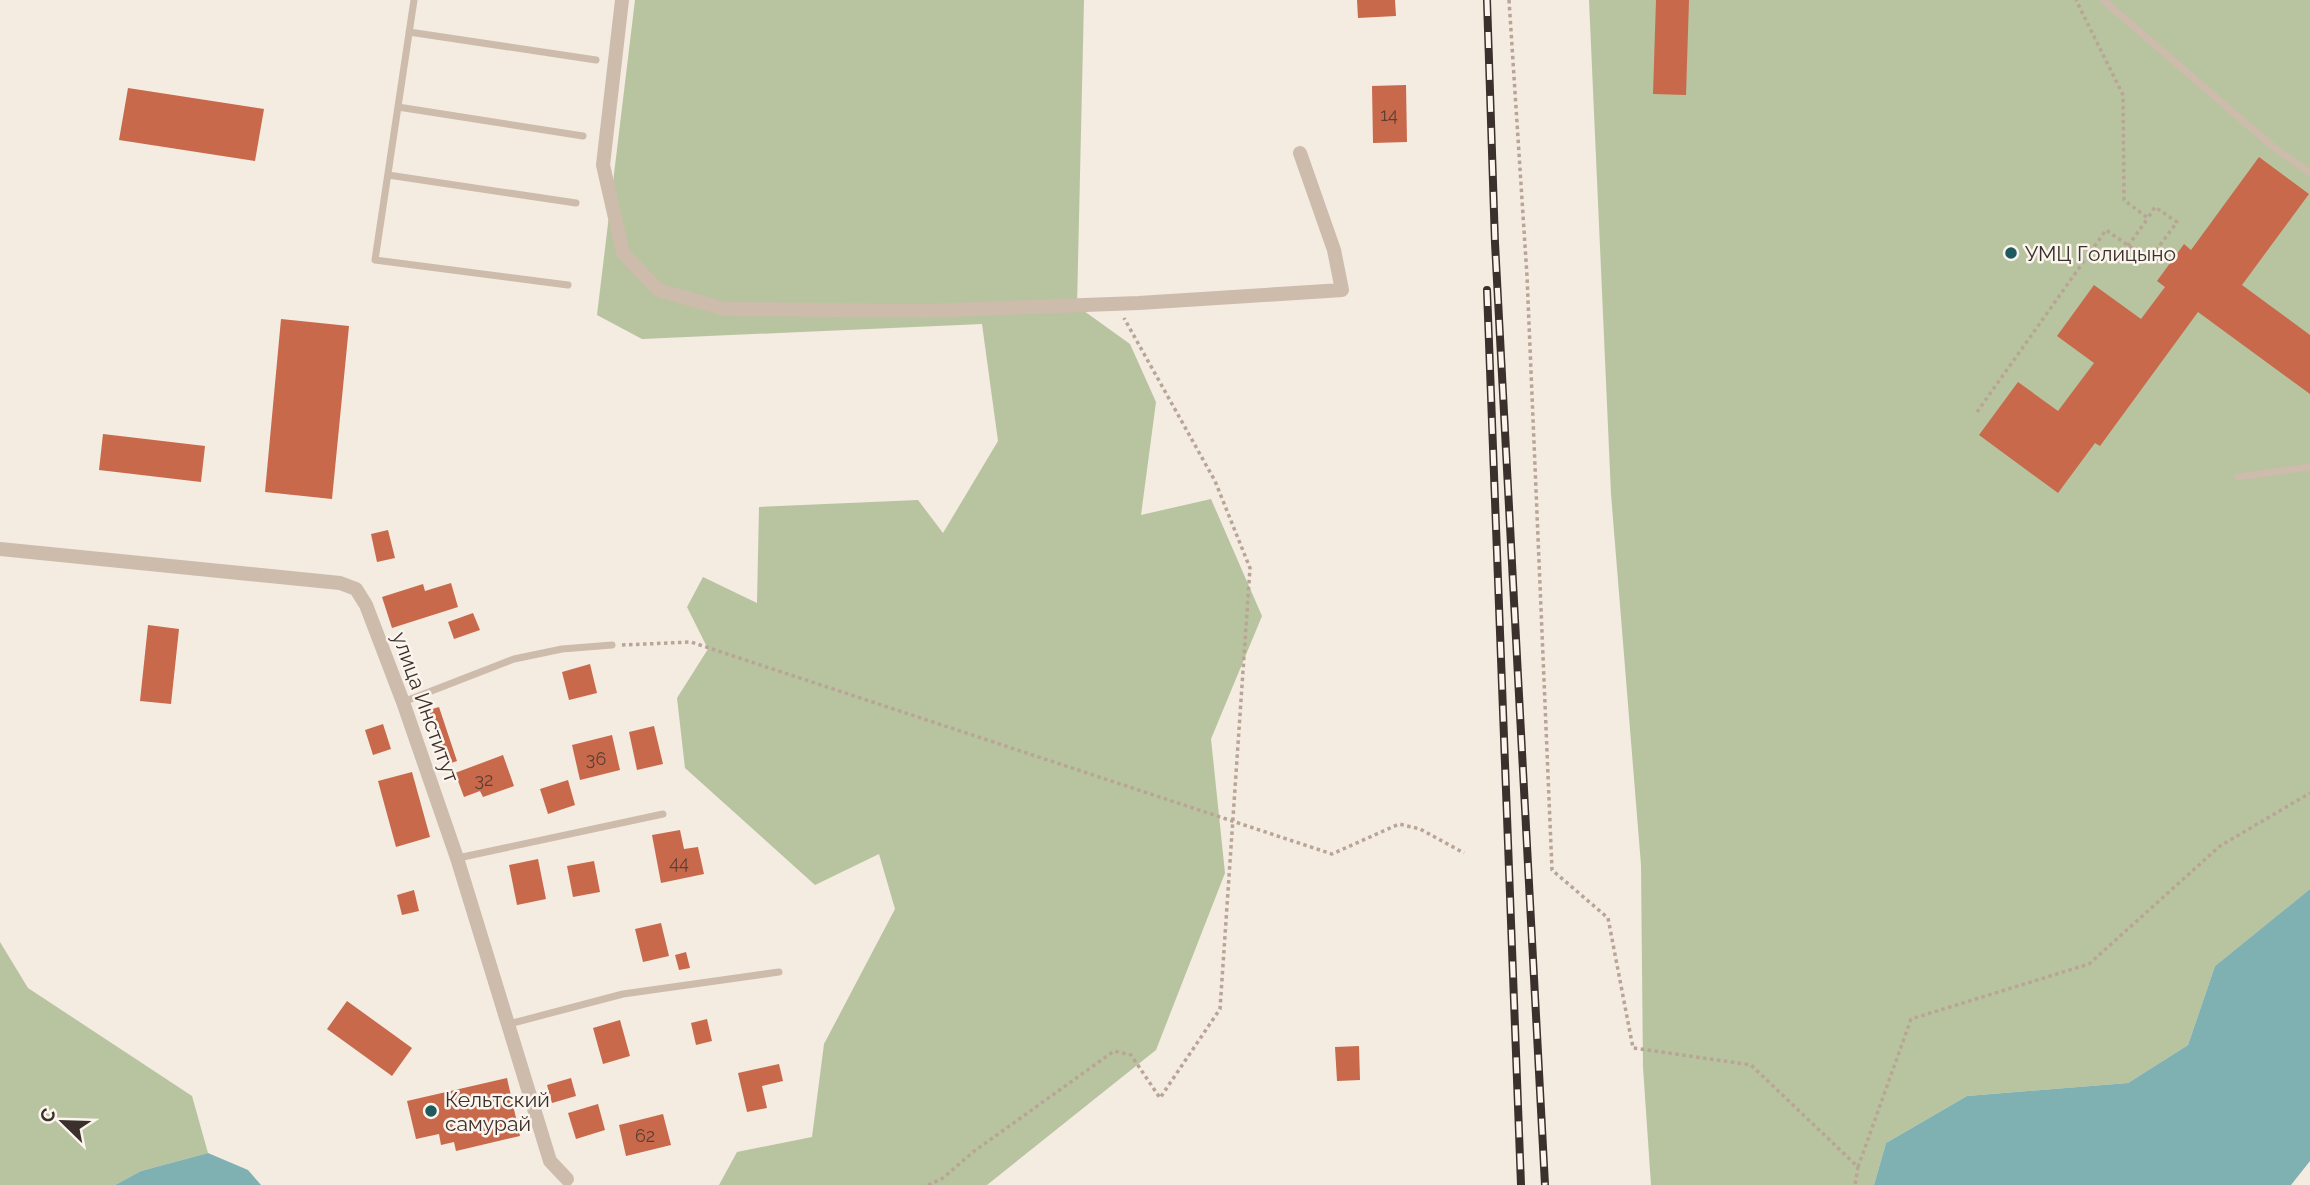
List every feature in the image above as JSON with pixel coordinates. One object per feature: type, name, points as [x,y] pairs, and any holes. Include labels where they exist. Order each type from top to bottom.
[{"type":"street","points":[[622,0],[603,165],[623,253],[658,290],[725,310],[924,311],[1116,304],[1342,290],[1334,250],[1300,153]]},
{"type":"street","name":"улица Институт","points":[[0,549],[340,583],[356,589],[366,605],[403,702],[457,858],[550,1161],[567,1179]]},
{"type":"lane","points":[[414,0],[375,260],[568,285]]},
{"type":"lane","points":[[2103,0],[2271,145],[2310,173]]},
{"type":"lane","points":[[409,32],[596,60]]},
{"type":"lane","points":[[398,107],[583,136]]},
{"type":"lane","points":[[388,175],[576,203]]},
{"type":"lane","points":[[2238,477],[2310,467]]},
{"type":"lane","points":[[403,702],[514,659],[562,649],[612,645]]},
{"type":"lane","points":[[457,858],[663,814]]},
{"type":"lane","points":[[509,1024],[623,994],[779,972]]},
{"type":"path","points":[[1508,0],[1527,276],[1552,870],[1608,918],[1633,1048],[1751,1065],[1858,1167]]},
{"type":"path","points":[[2076,0],[2123,95],[2124,201],[2148,218]]},
{"type":"path","points":[[1977,412],[2106,230],[2128,246],[2149,260],[2177,222],[2155,207],[2128,246]]},
{"type":"path","points":[[2156,250],[2172,261]]},
{"type":"path","points":[[928,1185],[943,1178],[973,1152],[1114,1051],[1131,1055],[1160,1098],[1220,1009],[1250,568],[1215,481],[1116,304]]},
{"type":"path","points":[[612,645],[691,642],[1234,824],[1332,854],[1399,824],[1420,829],[1464,853]]},
{"type":"path","points":[[1856,1185],[1858,1167],[1911,1019],[2089,964],[2220,846],[2310,793]]},
{"type":"green space","points":[[635,0],[1084,0],[1077,306],[1130,344],[1156,402],[1141,515],[1211,499],[1262,616],[1211,739],[1225,873],[1156,1050],[987,1185],[719,1185],[737,1152],[812,1137],[824,1044],[895,909],[879,854],[815,885],[685,768],[677,698],[708,649],[687,607],[703,577],[757,603],[759,507],[918,500],[943,533],[998,441],[982,324],[642,339],[597,315]]},
{"type":"green space","name":"УМЦ Голицыно","points":[[1589,0],[2310,0],[2310,889],[2215,966],[2188,1045],[2128,1083],[1967,1096],[1886,1143],[1874,1185],[1651,1185],[1643,1067],[1641,865],[1611,494]]},
{"type":"green space","points":[[0,942],[28,988],[192,1096],[208,1153],[141,1171],[115,1185],[0,1185]]},
{"type":"water","points":[[2310,889],[2310,1161],[2291,1185],[1874,1185],[1886,1143],[1967,1096],[2128,1083],[2188,1045],[2215,966]]},
{"type":"water","points":[[208,1153],[248,1170],[261,1185],[115,1185],[141,1171]]},
{"type":"building","points":[[1357,0],[1395,0],[1396,16],[1358,18]]},
{"type":"building","points":[[1656,0],[1689,0],[1686,95],[1653,94]]},
{"type":"building","points":[[1406,85],[1407,142],[1373,143],[1372,86]]},
{"type":"building","points":[[128,88],[264,109],[255,161],[119,140]]},
{"type":"building","points":[[2259,157],[2309,194],[2242,285],[2310,335],[2310,394],[2198,312],[2100,446],[2095,443],[2058,493],[1979,435],[2018,382],[2058,411],[2094,363],[2057,336],[2094,285],[2141,319],[2165,287],[2157,281],[2184,244],[2191,250]]},
{"type":"building","points":[[281,319],[349,326],[332,499],[265,492]]},
{"type":"building","points":[[103,434],[205,446],[201,482],[99,470]]},
{"type":"building","points":[[388,530],[395,558],[377,562],[371,534]]},
{"type":"building","points":[[451,583],[458,607],[392,628],[382,597],[423,584],[425,591]]},
{"type":"building","points":[[473,613],[480,630],[454,639],[448,622]]},
{"type":"building","points":[[148,625],[179,629],[171,704],[140,701]]},
{"type":"building","points":[[590,664],[597,693],[569,700],[562,672]]},
{"type":"building","points":[[439,707],[457,761],[448,764],[429,710]]},
{"type":"building","points":[[383,724],[391,749],[373,755],[365,730]]},
{"type":"building","points":[[654,726],[663,764],[637,770],[629,732]]},
{"type":"building","points":[[612,735],[620,770],[580,780],[572,745]]},
{"type":"building","points":[[503,755],[514,786],[483,797],[480,791],[464,797],[455,773]]},
{"type":"building","points":[[412,772],[430,837],[396,847],[378,781]]},
{"type":"building","points":[[568,780],[575,805],[548,814],[540,789]]},
{"type":"building","points":[[680,830],[684,849],[698,847],[704,874],[661,883],[652,835]]},
{"type":"building","points":[[538,859],[546,899],[517,905],[509,865]]},
{"type":"building","points":[[594,861],[600,892],[573,897],[567,866]]},
{"type":"building","points":[[414,890],[419,911],[402,915],[397,895]]},
{"type":"building","points":[[661,923],[669,956],[643,962],[635,929]]},
{"type":"building","points":[[686,952],[690,968],[679,970],[675,955]]},
{"type":"building","points":[[347,1001],[412,1048],[392,1076],[327,1029]]},
{"type":"building","points":[[707,1019],[712,1041],[696,1045],[691,1023]]},
{"type":"building","points":[[620,1020],[630,1056],[603,1064],[593,1028]]},
{"type":"building","points":[[1359,1046],[1360,1080],[1337,1081],[1335,1047]]},
{"type":"building","points":[[779,1064],[783,1081],[762,1086],[767,1108],[747,1112],[738,1073]]},
{"type":"building","points":[[507,1078],[520,1136],[456,1151],[454,1142],[441,1145],[439,1134],[416,1139],[407,1101]]},
{"type":"building","points":[[571,1078],[576,1096],[552,1103],[547,1085]]},
{"type":"building","points":[[598,1104],[605,1130],[576,1139],[568,1113]]},
{"type":"building","points":[[663,1114],[671,1145],[626,1156],[619,1125]]},
{"type":"railway","points":[[1487,0],[1495,243],[1545,1185]]},
{"type":"railway","points":[[1487,290],[1521,1185]]},
{"type":"place","name":"УМЦ Голицыно","points":[[2011,253]]},
{"type":"place","name":"Кельтский самурай","points":[[431,1111]]}]
